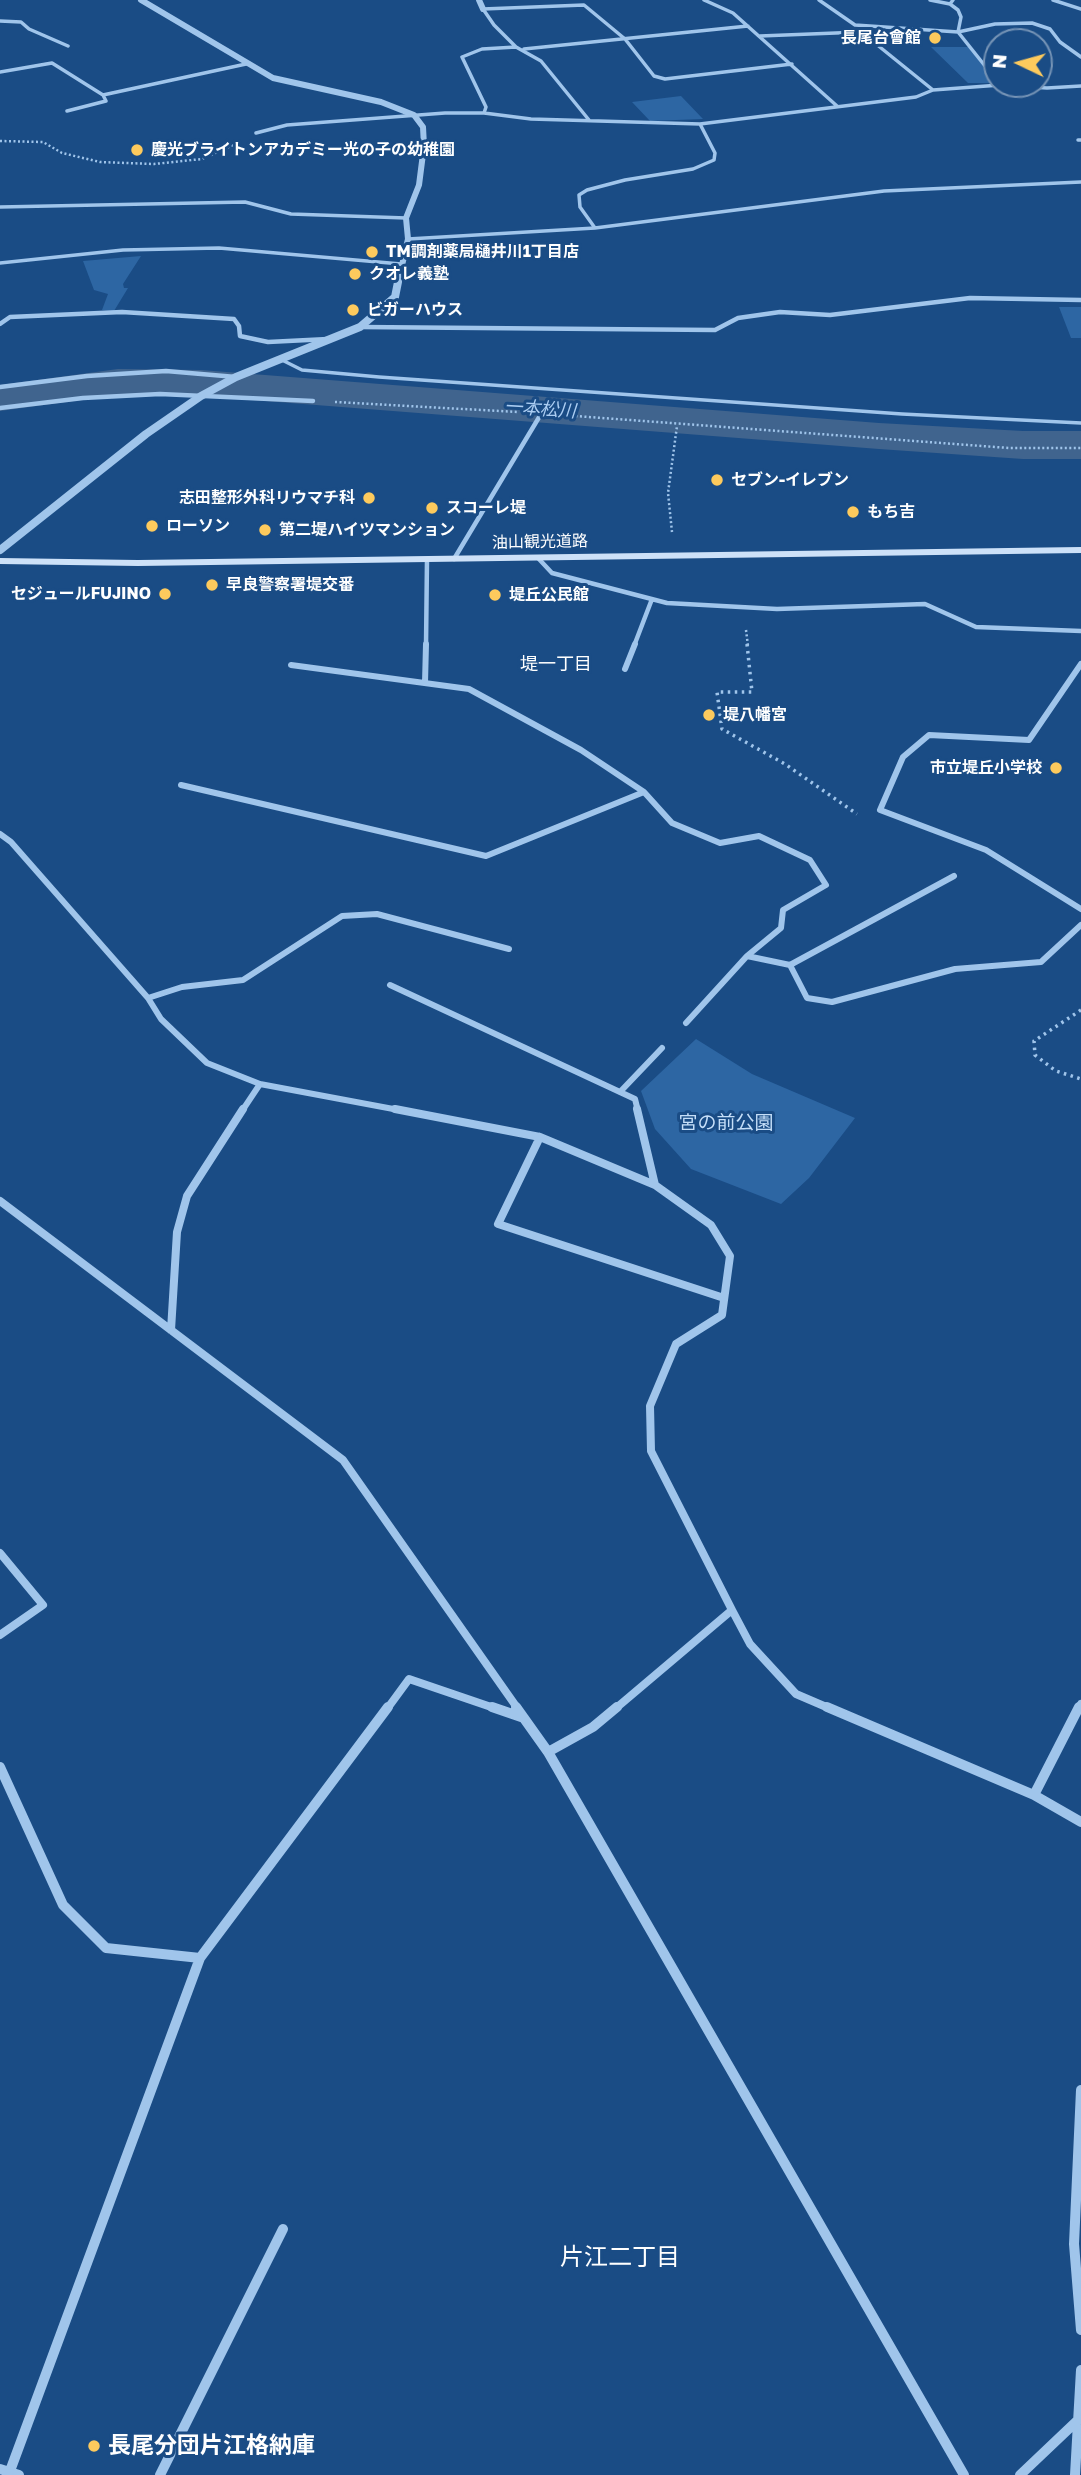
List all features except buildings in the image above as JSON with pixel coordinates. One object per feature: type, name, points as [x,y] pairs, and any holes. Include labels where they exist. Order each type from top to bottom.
[{"type":"main road","name":"油山観光道路","points":[[0,561],[138,563],[1081,550]]},
{"type":"street","points":[[141,0],[273,78],[381,102],[414,115],[423,127],[424,146],[419,185],[406,218],[408,239],[395,297],[360,327]]},
{"type":"street","points":[[479,0],[494,25],[516,47]]},
{"type":"street","points":[[704,0],[733,13],[836,106]]},
{"type":"street","points":[[819,0],[855,25],[933,90]]},
{"type":"street","points":[[930,0],[951,2],[958,10],[961,17],[958,32]]},
{"type":"street","points":[[1053,0],[1081,9]]},
{"type":"street","points":[[483,9],[580,4],[625,39],[654,76],[665,79],[792,64]]},
{"type":"street","points":[[0,21],[21,22],[29,29],[68,46]]},
{"type":"street","points":[[855,25],[958,32],[995,24],[1032,23],[1050,29],[1060,42],[1081,57]]},
{"type":"street","points":[[484,113],[486,107],[462,57],[482,49],[524,49],[748,26]]},
{"type":"street","points":[[759,37],[861,32]]},
{"type":"street","points":[[958,32],[983,63]]},
{"type":"street","points":[[524,49],[541,61],[589,120]]},
{"type":"street","points":[[0,72],[52,63],[103,95],[106,101],[67,111]]},
{"type":"street","points":[[103,95],[246,64]]},
{"type":"street","points":[[256,132],[287,125],[414,115],[484,113],[531,120],[700,124],[916,97],[933,90],[983,85]]},
{"type":"street","points":[[1053,88],[1081,86]]},
{"type":"street","points":[[595,228],[580,207],[579,195],[587,190],[625,180],[693,169],[714,160],[715,153],[700,124]]},
{"type":"street","points":[[408,239],[595,228],[884,191],[1081,183]]},
{"type":"street","points":[[0,207],[246,202],[291,214],[406,218]]},
{"type":"street","points":[[0,263],[124,250],[219,248],[401,264]]},
{"type":"street","points":[[0,550],[146,434],[204,394],[279,358],[360,327],[715,330],[738,318],[780,312],[830,315],[970,298],[1081,300]]},
{"type":"street","points":[[0,324],[10,317],[122,312],[233,319],[239,326],[240,336],[261,341],[328,338]]},
{"type":"street","points":[[0,387],[87,376],[166,371],[232,379]]},
{"type":"street","points":[[0,408],[83,398],[160,394],[313,401]]},
{"type":"street","points":[[454,559],[541,414]]},
{"type":"street","points":[[538,558],[552,573],[667,603],[777,609],[925,604],[976,626],[1081,631]]},
{"type":"street","points":[[425,683],[427,559]]},
{"type":"street","points":[[625,669],[652,599]]},
{"type":"street","points":[[1081,664],[1029,740],[929,736],[903,757],[880,810],[986,850],[1081,909]]},
{"type":"street","points":[[291,665],[469,689],[581,750],[644,792],[672,823],[720,843],[759,836],[810,860],[826,885],[783,910],[781,928],[747,956],[685,1023]]},
{"type":"street","points":[[181,785],[486,856],[644,792]]},
{"type":"street","points":[[0,834],[11,842],[148,998],[161,1019],[207,1063],[260,1084],[540,1137],[655,1185],[711,1224],[730,1256],[722,1315],[676,1344],[650,1406],[651,1451],[750,1644],[796,1694],[1034,1795],[1080,1823]]},
{"type":"street","points":[[747,956],[790,965],[954,876]]},
{"type":"street","points":[[148,998],[182,987],[243,980],[342,916],[377,915],[509,949]]},
{"type":"street","points":[[790,965],[807,998],[832,1002],[955,969],[1041,962],[1081,925]]},
{"type":"street","points":[[390,985],[635,1099],[655,1185]]},
{"type":"street","points":[[620,1092],[662,1048]]},
{"type":"street","points":[[171,1330],[177,1232],[187,1196],[260,1084]]},
{"type":"street","points":[[540,1137],[498,1224],[724,1298]]},
{"type":"street","points":[[0,1201],[343,1460],[548,1752],[964,2475]]},
{"type":"street","points":[[0,1553],[43,1605],[0,1635]]},
{"type":"street","points":[[548,1752],[593,1727],[732,1610]]},
{"type":"street","points":[[10,2472],[200,1958],[409,1679],[524,1718]]},
{"type":"street","points":[[1034,1795],[1081,1704]]},
{"type":"street","points":[[0,1767],[63,1905],[106,1948],[200,1958]]},
{"type":"street","points":[[1081,2090],[1074,2244],[1081,2330]]},
{"type":"street","points":[[160,2475],[283,2229]]},
{"type":"street","points":[[1075,2475],[1081,2370]]},
{"type":"street","points":[[1020,2475],[1080,2418]]},
{"type":"lane","points":[[279,358],[302,370],[379,377],[902,414],[1081,423]]},
{"type":"path","points":[[0,141],[43,142],[62,153],[100,162],[154,164],[202,159],[256,132]]},
{"type":"path","points":[[313,401],[541,414],[677,426],[1009,448],[1081,448]]},
{"type":"path","points":[[673,540],[668,493],[677,426]]},
{"type":"path","points":[[750,666],[752,692],[716,692],[722,729],[785,764],[857,814]]},
{"type":"path","points":[[1081,1010],[1034,1041],[1035,1055],[1056,1071],[1081,1079]]},
{"type":"green space","points":[[931,47],[969,47],[983,66],[983,83],[968,83]]},
{"type":"green space","points":[[681,96],[703,119],[650,121],[632,102]]},
{"type":"green space","points":[[141,256],[123,284],[124,288],[128,288],[114,311],[102,310],[108,294],[94,290],[83,261]]},
{"type":"green space","points":[[1059,307],[1081,307],[1081,338],[1071,338]]},
{"type":"green space","name":"宮の前公園","points":[[696,1039],[752,1074],[855,1118],[809,1178],[781,1204],[691,1169],[655,1129],[641,1091]]},
{"type":"waterway","name":"一本松川","points":[[0,398],[118,382],[201,383],[879,436],[1023,445],[1081,445]]},
{"type":"place","name":"長尾台會館","points":[[935,38]]},
{"type":"place","name":"慶光ブライトンアカデミー光の子の幼稚園","points":[[137,150]]},
{"type":"place","name":"TM調剤薬局樋井川1丁目店","points":[[372,252]]},
{"type":"place","name":"クオレ義塾","points":[[355,274]]},
{"type":"place","name":"ビガーハウス","points":[[353,310]]},
{"type":"place","name":"セブン-イレブン","points":[[717,480]]},
{"type":"place","name":"志田整形外科リウマチ科","points":[[369,498]]},
{"type":"place","name":"スコーレ堤","points":[[432,508]]},
{"type":"place","name":"もち吉","points":[[853,512]]},
{"type":"place","name":"ローソン","points":[[152,526]]},
{"type":"place","name":"第二堤ハイツマンション","points":[[265,530]]},
{"type":"place","name":"早良警察署堤交番","points":[[212,585]]},
{"type":"place","name":"セジュールFUJINO","points":[[165,594]]},
{"type":"place","name":"堤丘公民館","points":[[495,595]]},
{"type":"place","name":"堤八幡宮","points":[[709,715]]},
{"type":"place","name":"市立堤丘小学校","points":[[1056,768]]},
{"type":"place","name":"長尾分団片江格納庫","points":[[94,2446]]},
{"type":"district","name":"堤一丁目","points":[[556,664]]},
{"type":"district","name":"片江二丁目","points":[[620,2257]]}]
